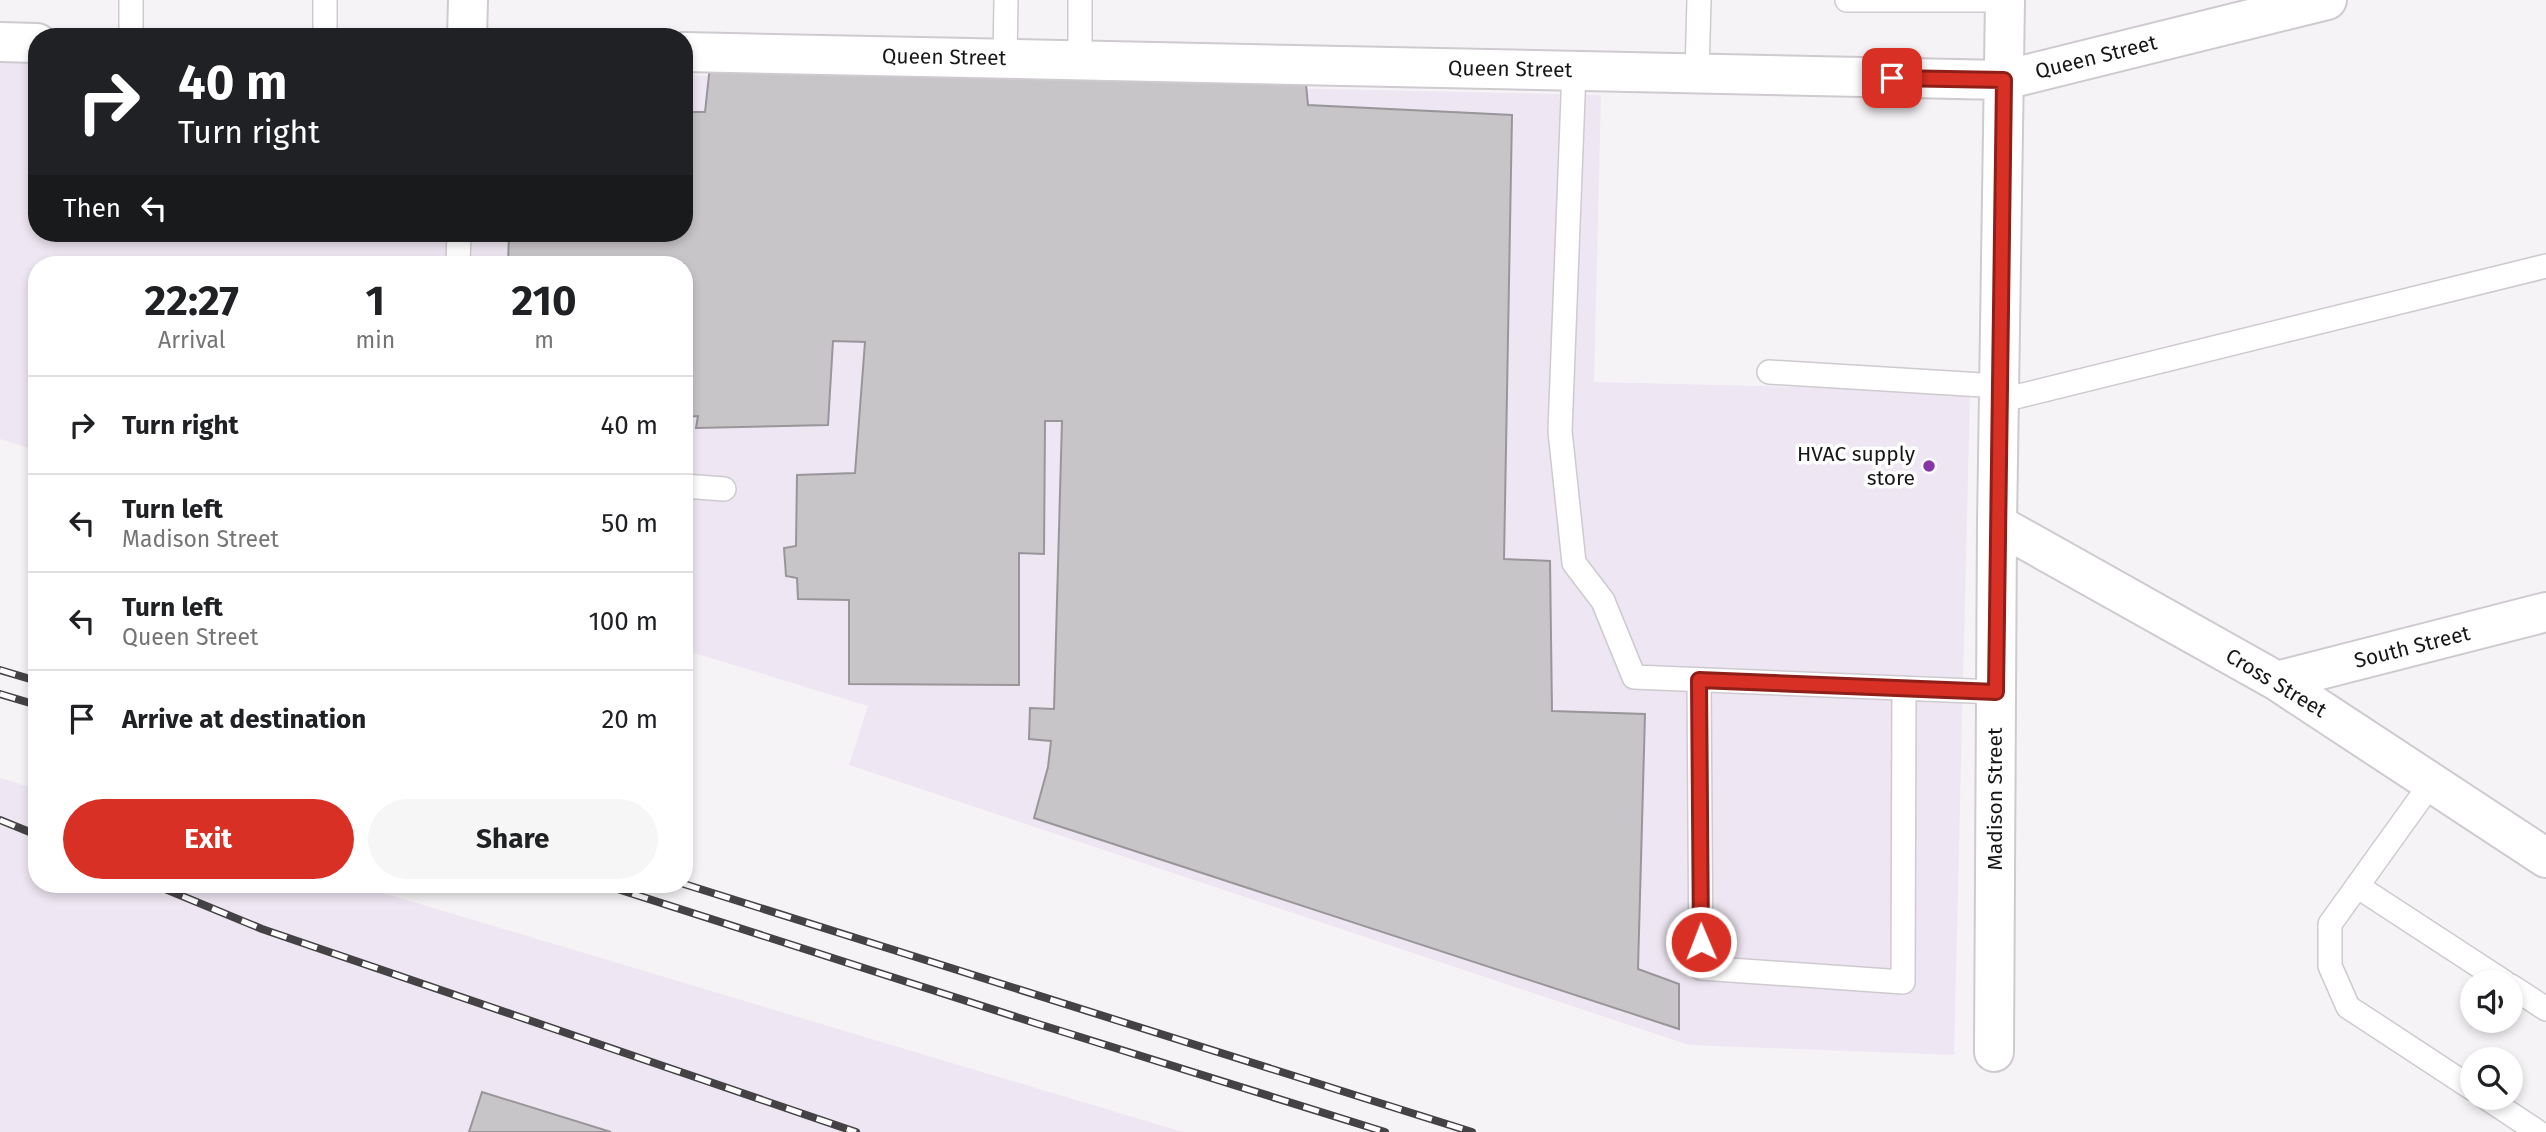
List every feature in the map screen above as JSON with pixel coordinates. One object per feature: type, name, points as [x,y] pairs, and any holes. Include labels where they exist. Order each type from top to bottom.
[{"type":"street","points":[[467,28],[468,0]]},
{"type":"street","name":"Madison Street","points":[[1994,1052],[1997,524],[2005,0]]},
{"type":"street","name":"Queen Street","points":[[693,52],[2004,80],[2327,0]]},
{"type":"street","points":[[0,42],[28,43]]},
{"type":"street","name":"Cross Street","points":[[1997,524],[2277,681],[2546,858]]},
{"type":"street","name":"South Street","points":[[2277,681],[2546,612]]},
{"type":"lane","points":[[131,0],[131,28]]},
{"type":"lane","points":[[325,0],[325,28]]},
{"type":"lane","points":[[1005,58],[1006,0]]},
{"type":"lane","points":[[1080,0],[1080,60]]},
{"type":"lane","points":[[1697,74],[1699,0]]},
{"type":"lane","points":[[1847,0],[2005,0]]},
{"type":"lane","points":[[1574,71],[1560,430],[1574,563],[1603,601],[1634,677],[1996,692]]},
{"type":"lane","points":[[1769,372],[1999,394],[2546,266]]},
{"type":"lane","points":[[693,487],[724,489]]},
{"type":"lane","points":[[1699,680],[1701,968],[1903,982],[1903,688]]},
{"type":"lane","points":[[2431,782],[2330,925],[2330,966],[2348,1007],[2460,1080]]},
{"type":"lane","points":[[2357,886],[2486,970]]},
{"type":"lane","points":[[2523,994],[2546,1009]]},
{"type":"lane","points":[[2505,1110],[2538,1132]]},
{"type":"shaded area","points":[[0,60],[28,61],[28,242],[693,242],[693,75],[1601,95],[1594,382],[1970,391],[1954,1055],[1689,1045],[849,765],[868,706],[693,653],[693,256],[28,256],[28,448],[0,439]]},
{"type":"shaded area","points":[[0,778],[28,786],[28,893],[383,893],[1183,1132],[0,1132]]},
{"type":"building","points":[[710,66],[1305,74],[1308,105],[1512,115],[1504,559],[1550,561],[1552,711],[1645,714],[1638,969],[1679,984],[1679,1029],[1034,818],[1048,767],[1051,741],[1029,739],[1030,708],[1054,709],[1062,421],[1045,421],[1044,554],[1019,553],[1019,685],[849,684],[849,600],[798,599],[797,578],[786,576],[784,548],[796,546],[797,475],[855,473],[865,342],[833,341],[828,425],[696,428],[698,416],[693,416],[693,256],[508,256],[509,242],[693,242],[693,112],[705,112]]},
{"type":"building","points":[[482,1092],[611,1132],[469,1132]]},
{"type":"railway","points":[[0,670],[28,678]]},
{"type":"railway","points":[[0,694],[28,702]]},
{"type":"railway","points":[[0,820],[28,831]]},
{"type":"railway","points":[[693,887],[1472,1132]]},
{"type":"railway","points":[[175,893],[262,929],[856,1132]]},
{"type":"railway","points":[[630,893],[1385,1132]]},
{"type":"place","name":"HVAC supply store","points":[[1929,466]]},
{"type":"route","points":[[1701,942],[1699,680],[1996,692],[2004,80],[1892,78]]}]
